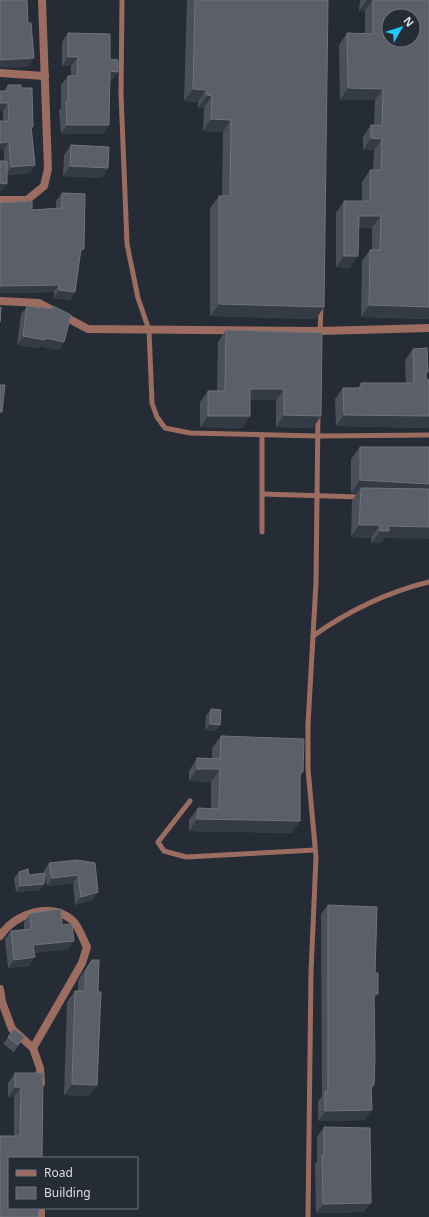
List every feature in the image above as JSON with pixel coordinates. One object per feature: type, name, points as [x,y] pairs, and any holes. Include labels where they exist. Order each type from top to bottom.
[{"type":"street","points":[[0,200],[26,200],[44,186],[48,169],[42,0]]},
{"type":"street","points":[[0,73],[45,76]]},
{"type":"street","points":[[0,301],[39,303],[88,329],[320,331],[429,328]]},
{"type":"street","points":[[0,936],[4,930],[22,917],[38,911],[58,911],[73,921],[87,948],[82,963],[33,1048]]},
{"type":"street","points":[[0,989],[2,1002],[12,1029],[33,1048],[40,1068],[42,1093]]},
{"type":"lane","points":[[122,0],[121,94],[127,244],[138,298],[149,330],[152,403],[157,417],[165,428],[190,433],[318,436],[429,435]]},
{"type":"lane","points":[[320,342],[321,299]]},
{"type":"lane","points":[[308,1217],[311,972],[315,850],[308,769],[310,663],[316,583],[319,407]]},
{"type":"lane","points":[[262,435],[262,532]]},
{"type":"lane","points":[[262,494],[369,497]]},
{"type":"lane","points":[[313,636],[340,618],[382,598],[429,582]]},
{"type":"lane","points":[[190,801],[158,842],[164,851],[186,857],[315,850]]},
{"type":"building","points":[[0,0],[27,0],[28,23],[31,23],[34,58],[0,60]]},
{"type":"building","points":[[195,0],[328,0],[324,307],[219,304],[219,196],[230,196],[231,120],[211,119],[212,96],[207,95],[206,90],[193,89]]},
{"type":"building","points":[[373,0],[429,0],[429,307],[369,305],[370,250],[380,250],[381,216],[359,216],[358,256],[344,256],[344,201],[370,201],[370,170],[381,170],[382,139],[371,138],[371,125],[382,126],[383,89],[348,88],[347,33],[373,34]]},
{"type":"building","points":[[68,33],[110,34],[110,59],[118,60],[118,72],[110,71],[109,125],[67,125],[66,102],[68,102],[68,76],[77,76],[78,57],[68,57]]},
{"type":"building","points":[[8,85],[21,85],[21,88],[32,88],[33,127],[31,127],[35,165],[11,167],[9,142],[0,143],[0,121],[9,121],[8,103],[0,103],[0,91],[8,91]]},
{"type":"building","points":[[71,145],[109,147],[108,168],[70,166]]},
{"type":"building","points":[[0,161],[7,161],[7,184],[0,183]]},
{"type":"building","points":[[62,193],[85,194],[84,249],[81,249],[75,292],[59,290],[59,285],[0,286],[0,203],[32,201],[32,210],[62,208]]},
{"type":"building","points":[[27,306],[52,309],[53,306],[71,315],[64,342],[45,338],[45,340],[23,336]]},
{"type":"building","points":[[226,330],[322,333],[321,416],[284,415],[284,389],[250,389],[250,416],[208,416],[208,391],[225,391]]},
{"type":"building","points":[[427,348],[428,372],[426,372],[426,379],[428,379],[429,383],[429,416],[344,415],[343,388],[361,388],[361,383],[414,383],[413,349]]},
{"type":"building","points":[[0,385],[5,385],[2,412],[0,412]]},
{"type":"building","points":[[360,447],[429,447],[429,484],[360,480]]},
{"type":"building","points":[[361,488],[429,489],[429,527],[389,526],[389,531],[380,531],[380,525],[359,525]]},
{"type":"building","points":[[211,709],[221,710],[220,725],[210,724]]},
{"type":"building","points":[[221,736],[304,739],[303,772],[300,772],[300,821],[197,819],[198,808],[219,809],[220,769],[197,769],[197,758],[220,759]]},
{"type":"building","points":[[77,860],[95,863],[98,892],[81,897],[78,875],[52,878],[49,863]]},
{"type":"building","points":[[28,869],[29,875],[45,873],[44,884],[20,886],[19,872]]},
{"type":"building","points":[[328,905],[377,907],[375,973],[378,973],[378,994],[374,994],[375,1058],[374,1085],[371,1085],[372,1110],[325,1111],[325,1092],[328,1092]]},
{"type":"building","points":[[61,909],[62,925],[72,924],[74,941],[33,945],[35,957],[14,960],[11,931],[31,929],[30,914],[32,913]]},
{"type":"building","points":[[92,960],[99,960],[98,992],[101,992],[97,1085],[72,1084],[75,991],[85,991],[86,970]]},
{"type":"building","points":[[14,1029],[24,1037],[18,1045],[8,1037]]},
{"type":"building","points":[[15,1073],[43,1073],[42,1157],[8,1157],[8,1209],[39,1209],[38,1217],[0,1217],[0,1136],[20,1136],[21,1087],[15,1087]]},
{"type":"building","points":[[324,1127],[370,1128],[371,1203],[323,1204],[322,1155],[324,1155]]}]
